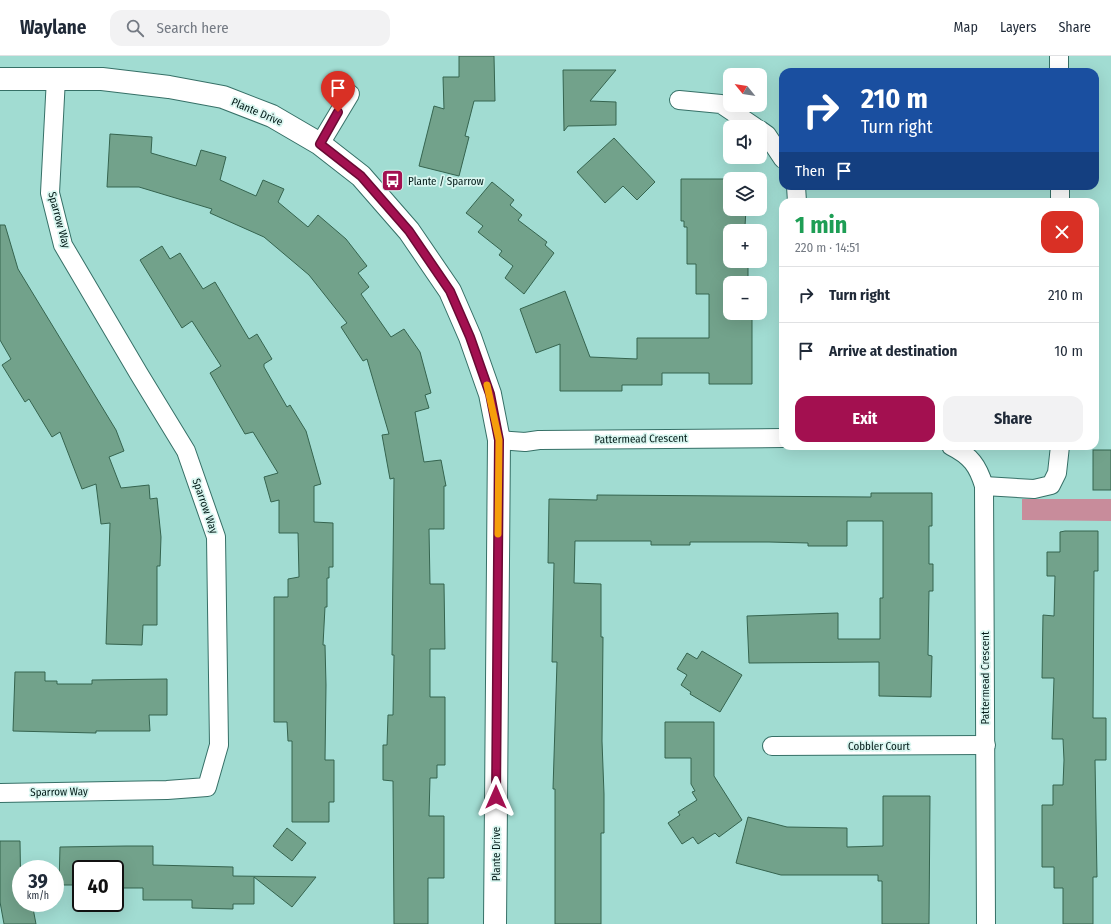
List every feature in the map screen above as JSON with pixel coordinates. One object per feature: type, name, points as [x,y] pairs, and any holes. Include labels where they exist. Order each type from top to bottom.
[{"type":"street","points":[[1059,56],[1059,68]]},
{"type":"street","name":"Sparrow Way","points":[[0,794],[167,790],[207,787],[219,745],[216,537],[186,451],[63,245],[50,193],[56,78]]},
{"type":"street","name":"Plante Drive","points":[[0,79],[102,79],[169,87],[222,97],[272,116],[320,144],[361,176],[409,231],[450,291],[470,337],[490,394],[499,440],[496,924]]},
{"type":"street","points":[[320,144],[350,94]]},
{"type":"street","points":[[679,100],[721,104],[745,120]]},
{"type":"street","points":[[767,135],[779,153]]},
{"type":"street","name":"Pattermead Crescent","points":[[499,440],[525,442],[539,440],[779,438]]},
{"type":"street","name":"Pattermead Crescent","points":[[957,450],[970,459],[980,471],[984,486],[986,924]]},
{"type":"street","points":[[984,486],[1034,489],[1051,485],[1057,473],[1060,450]]},
{"type":"street","name":"Cobbler Court","points":[[772,746],[986,745]]},
{"type":"shaded area","points":[[1022,499],[1111,499],[1111,521],[1022,520]]},
{"type":"building","points":[[459,56],[494,56],[495,101],[474,101],[465,136],[469,137],[459,176],[419,166],[434,106],[444,109],[443,77],[459,77]]},
{"type":"building","points":[[563,70],[616,70],[590,101],[616,102],[616,125],[568,126],[564,131]]},
{"type":"building","points":[[110,134],[152,137],[151,153],[196,166],[201,150],[226,157],[220,180],[256,196],[263,180],[284,189],[278,202],[308,227],[318,215],[346,239],[367,266],[358,273],[369,287],[361,294],[391,337],[404,329],[420,352],[431,393],[425,395],[429,408],[415,412],[424,462],[441,460],[446,486],[444,486],[444,529],[429,529],[430,584],[444,584],[445,649],[430,649],[430,697],[445,697],[445,765],[437,765],[437,778],[430,778],[429,816],[444,816],[444,878],[428,878],[428,924],[394,924],[393,781],[383,780],[383,745],[387,745],[388,715],[393,715],[394,655],[392,655],[394,478],[390,479],[382,435],[389,434],[367,359],[363,361],[341,327],[347,323],[309,275],[264,237],[210,213],[212,209],[139,187],[107,187]]},
{"type":"building","points":[[614,138],[655,182],[637,200],[623,186],[605,203],[577,172]]},
{"type":"building","points":[[681,179],[723,179],[723,216],[746,216],[745,224],[723,224],[723,268],[748,268],[748,276],[723,276],[723,320],[752,320],[752,384],[709,384],[709,373],[662,373],[662,385],[622,385],[622,391],[560,391],[560,344],[536,353],[520,309],[565,291],[590,357],[637,359],[637,338],[709,338],[709,294],[696,294],[696,264],[687,264],[687,227],[684,227],[684,221],[681,221]]},
{"type":"building","points":[[492,182],[514,200],[510,205],[522,215],[518,220],[547,242],[545,245],[554,253],[524,294],[505,278],[513,266],[499,255],[502,251],[478,232],[483,226],[466,213]]},
{"type":"building","points":[[0,225],[5,225],[18,269],[116,430],[124,451],[109,457],[121,488],[149,485],[150,499],[157,498],[161,537],[160,566],[157,566],[157,625],[143,625],[142,645],[106,644],[110,523],[101,524],[96,484],[82,489],[60,432],[52,437],[29,399],[25,402],[2,365],[11,359],[0,340]]},
{"type":"building","points":[[162,246],[170,259],[180,253],[203,289],[215,282],[249,339],[257,334],[272,359],[264,364],[264,367],[287,407],[290,405],[306,431],[321,484],[314,486],[314,522],[333,523],[333,567],[329,567],[329,578],[327,578],[327,607],[325,607],[323,645],[325,645],[326,685],[325,760],[334,760],[334,802],[329,802],[329,822],[292,822],[292,741],[288,741],[287,722],[274,722],[274,597],[288,597],[288,579],[299,577],[298,533],[279,533],[279,500],[271,502],[264,477],[278,473],[253,432],[245,434],[210,373],[221,366],[192,321],[182,328],[140,260]]},
{"type":"building","points":[[1093,450],[1111,450],[1111,490],[1093,490]]},
{"type":"building","points":[[871,493],[932,493],[932,526],[929,526],[929,564],[933,564],[933,591],[929,591],[928,655],[932,656],[931,697],[879,696],[879,662],[749,663],[747,616],[838,613],[838,639],[880,639],[880,598],[883,598],[883,521],[847,521],[847,546],[808,546],[808,543],[769,542],[690,542],[690,545],[651,545],[651,541],[575,541],[574,583],[601,584],[601,637],[603,637],[602,741],[604,833],[601,833],[601,924],[555,924],[555,789],[553,789],[557,662],[552,662],[554,563],[548,563],[549,499],[597,500],[597,495],[871,497]]},
{"type":"building","points":[[1098,531],[1098,571],[1094,571],[1093,718],[1106,718],[1106,760],[1095,760],[1097,877],[1093,877],[1093,924],[1063,924],[1063,888],[1054,888],[1054,867],[1042,867],[1042,805],[1053,805],[1053,785],[1063,785],[1064,760],[1063,739],[1052,739],[1054,678],[1042,678],[1043,615],[1054,616],[1055,576],[1047,576],[1047,552],[1060,552],[1060,532]]},
{"type":"building","points":[[702,651],[742,675],[720,712],[690,694],[691,692],[681,685],[687,675],[677,669],[687,653],[697,659]]},
{"type":"building","points":[[15,672],[45,672],[45,681],[57,681],[57,684],[92,684],[92,680],[167,679],[167,715],[149,715],[150,731],[96,731],[96,733],[13,731]]},
{"type":"building","points":[[665,722],[714,722],[714,776],[742,820],[719,837],[715,833],[698,844],[693,837],[682,844],[668,823],[680,815],[678,812],[697,800],[692,792],[695,791],[691,784],[691,758],[665,758]]},
{"type":"building","points":[[883,796],[930,796],[929,924],[882,924],[882,881],[878,881],[878,875],[781,875],[736,863],[748,817],[787,827],[847,828],[847,847],[883,846]]},
{"type":"building","points":[[287,828],[306,843],[292,861],[273,846]]},
{"type":"building","points":[[0,841],[20,841],[20,860],[12,860],[12,912],[34,912],[36,924],[4,924],[0,902]]},
{"type":"building","points":[[153,846],[153,865],[233,867],[233,876],[316,877],[292,907],[254,877],[254,904],[233,904],[233,909],[192,908],[192,900],[143,900],[143,888],[124,888],[124,860],[72,860],[72,885],[64,885],[64,860],[60,860],[60,847]]},
{"type":"slow traffic","points":[[487,385],[499,440],[498,534]]},
{"type":"place","name":"Plante / Sparrow","points":[[393,181]]},
{"type":"route","points":[[338,112],[320,144],[361,176],[409,231],[450,291],[470,337],[490,394],[499,440],[496,797]]}]
